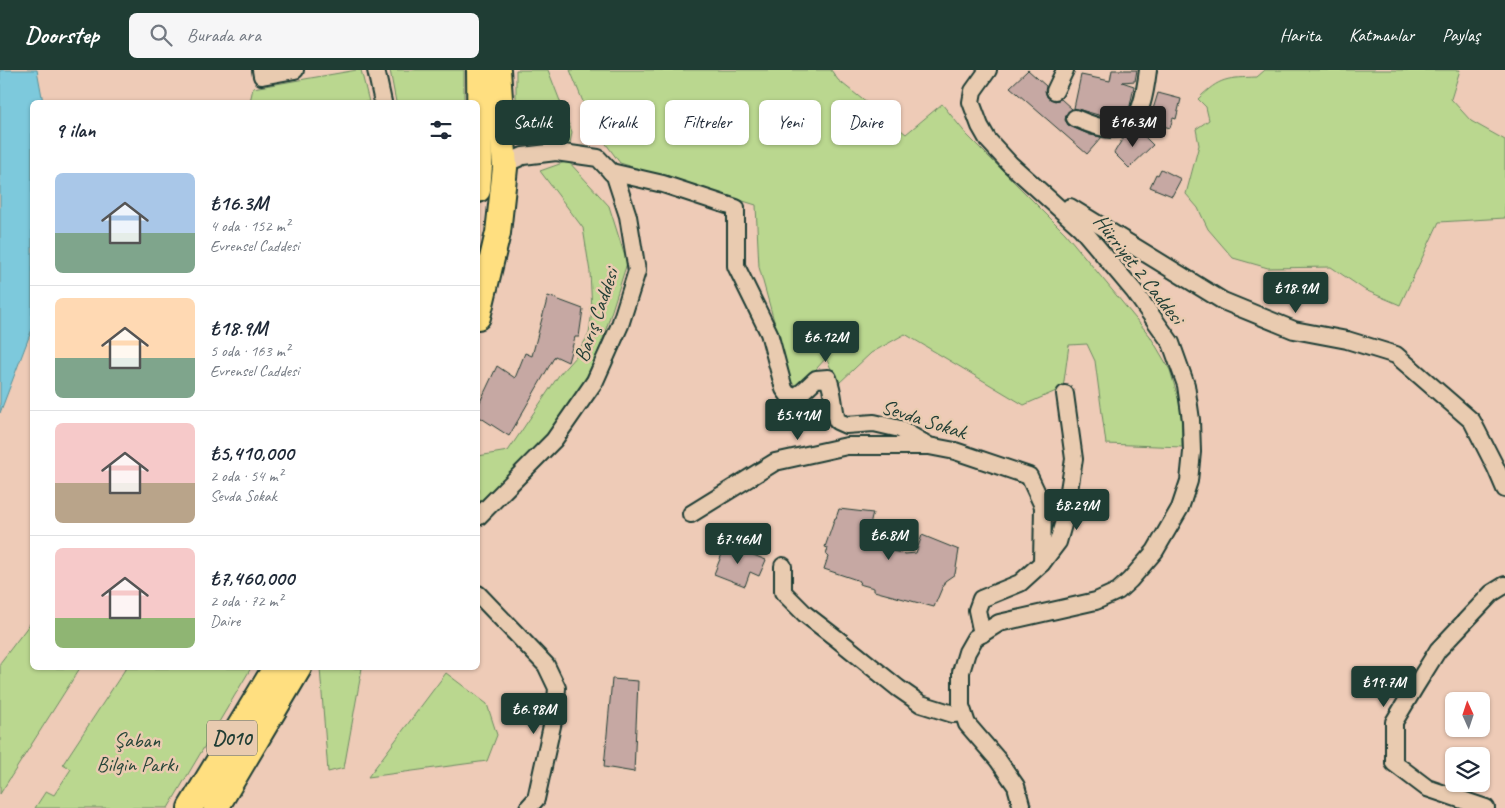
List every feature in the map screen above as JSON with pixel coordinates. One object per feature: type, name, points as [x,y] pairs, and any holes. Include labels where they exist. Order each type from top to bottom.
[{"type":"highway","points":[[479,70],[479,100]]},
{"type":"highway","points":[[480,309],[498,233],[504,164],[498,70]]},
{"type":"highway","name":"D010","points":[[190,808],[274,670]]},
{"type":"highway","name":"D010","points":[[216,808],[298,670]]},
{"type":"street","points":[[261,70],[262,76],[292,70]]},
{"type":"street","points":[[376,70],[384,100]]},
{"type":"street","name":"Hürriyet 2 Caddesi","points":[[988,70],[973,91],[971,102],[980,126],[988,140],[1010,164],[1081,228],[1134,291],[1171,344],[1186,385],[1192,452],[1189,481],[1180,508],[1155,552],[1118,591],[1096,601],[998,623],[975,638],[967,652],[961,672],[961,706],[963,713],[967,724],[998,760],[1016,786],[1022,808]]},
{"type":"street","points":[[1055,91],[1065,70]]},
{"type":"street","points":[[1075,118],[1090,125],[1111,130],[1126,128],[1133,123],[1142,103],[1148,70]]},
{"type":"street","name":"Barış Caddesi","points":[[480,515],[554,440],[596,381],[620,325],[636,271],[628,216],[615,176],[598,158],[556,152],[523,156],[504,164]]},
{"type":"street","name":"Sevda Sokak","points":[[611,172],[663,184],[736,208],[736,266],[769,333],[784,389],[791,399],[816,379],[828,378],[834,392],[834,407],[837,421],[846,425],[874,423],[900,429],[929,446],[955,451],[1029,476],[1043,506],[1042,563]]},
{"type":"street","points":[[1030,181],[1223,302],[1294,330],[1347,340],[1396,355],[1472,421],[1505,489]]},
{"type":"street","points":[[982,634],[977,610],[981,599],[1020,583],[1042,563],[1058,542],[1064,521],[1074,459],[1065,394]]},
{"type":"street","points":[[691,514],[775,462],[847,446],[929,446]]},
{"type":"street","points":[[783,566],[783,592],[805,614],[921,704],[953,714],[963,713]]},
{"type":"street","points":[[1486,808],[1427,788],[1394,763],[1394,722],[1438,650],[1492,593],[1505,585]]},
{"type":"street","points":[[480,596],[546,665],[557,688],[555,712],[536,798],[528,808]]},
{"type":"green space","points":[[361,70],[368,100],[250,100],[253,88]]},
{"type":"green space","points":[[390,70],[464,70],[464,100],[396,100]]},
{"type":"green space","points":[[516,70],[548,70],[560,100],[516,100]]},
{"type":"green space","points":[[570,70],[831,70],[838,80],[863,100],[831,100],[831,145],[901,145],[901,130],[906,134],[942,104],[967,135],[1065,233],[1150,336],[1170,370],[1181,408],[1182,447],[1106,444],[1095,361],[1087,344],[1069,345],[1063,388],[1024,405],[905,334],[871,353],[838,384],[826,358],[799,388],[791,382],[759,267],[756,205],[620,163],[607,145],[655,145],[655,100],[582,100]]},
{"type":"green space","points":[[1265,70],[1460,70],[1451,99],[1471,121],[1505,140],[1505,218],[1439,222],[1400,305],[1365,290],[1331,267],[1268,268],[1233,258],[1208,229],[1198,208],[1186,194],[1199,145],[1196,129],[1209,120],[1206,107],[1198,99],[1212,86],[1225,80],[1257,77]]},
{"type":"green space","points":[[570,127],[572,132],[570,143]]},
{"type":"green space","points":[[568,161],[609,206],[627,263],[601,345],[576,399],[548,436],[484,502],[480,502],[480,456],[508,451],[559,375],[576,356],[589,334],[592,310],[590,272],[583,228],[540,171]]},
{"type":"green space","points":[[30,624],[30,670],[79,670],[0,794],[0,663]]},
{"type":"green space","name":"Şaban Bilgin Parkı","points":[[125,670],[250,670],[168,808],[35,808],[46,791],[54,795],[71,769],[63,764]]},
{"type":"green space","points":[[320,670],[362,670],[344,768],[328,772]]},
{"type":"green space","points":[[446,673],[487,704],[497,735],[487,761],[368,777]]},
{"type":"water","points":[[0,70],[37,70],[43,100],[30,100],[30,334],[0,413]]},
{"type":"building","points":[[1028,70],[1046,86],[1047,97],[1055,101],[1061,99],[1072,109],[1066,115],[1065,120],[1068,125],[1090,135],[1102,137],[1087,154],[1010,87]]},
{"type":"building","points":[[1112,70],[1137,70],[1135,81],[1122,82],[1134,86],[1130,106],[1124,116],[1112,119],[1074,108],[1081,75],[1110,81]]},
{"type":"building","points":[[1158,93],[1181,99],[1176,119],[1173,118],[1170,128],[1149,122]]},
{"type":"building","points":[[1138,130],[1153,145],[1129,168],[1114,153],[1123,138]]},
{"type":"building","points":[[1161,169],[1181,179],[1172,196],[1150,187],[1156,174],[1158,175]]},
{"type":"building","points":[[548,296],[583,309],[579,337],[575,337],[568,362],[555,356],[509,436],[480,417],[480,402],[497,366],[515,378],[525,353],[532,356]]},
{"type":"building","points":[[839,509],[873,513],[865,545],[905,554],[916,553],[922,535],[959,550],[955,574],[945,581],[934,607],[874,591],[874,588],[859,584],[860,581],[824,569],[828,557],[826,555],[828,548],[825,547]]},
{"type":"building","points":[[726,544],[766,560],[759,576],[750,572],[745,586],[714,574]]},
{"type":"building","points":[[612,679],[638,681],[634,772],[604,767]]}]
